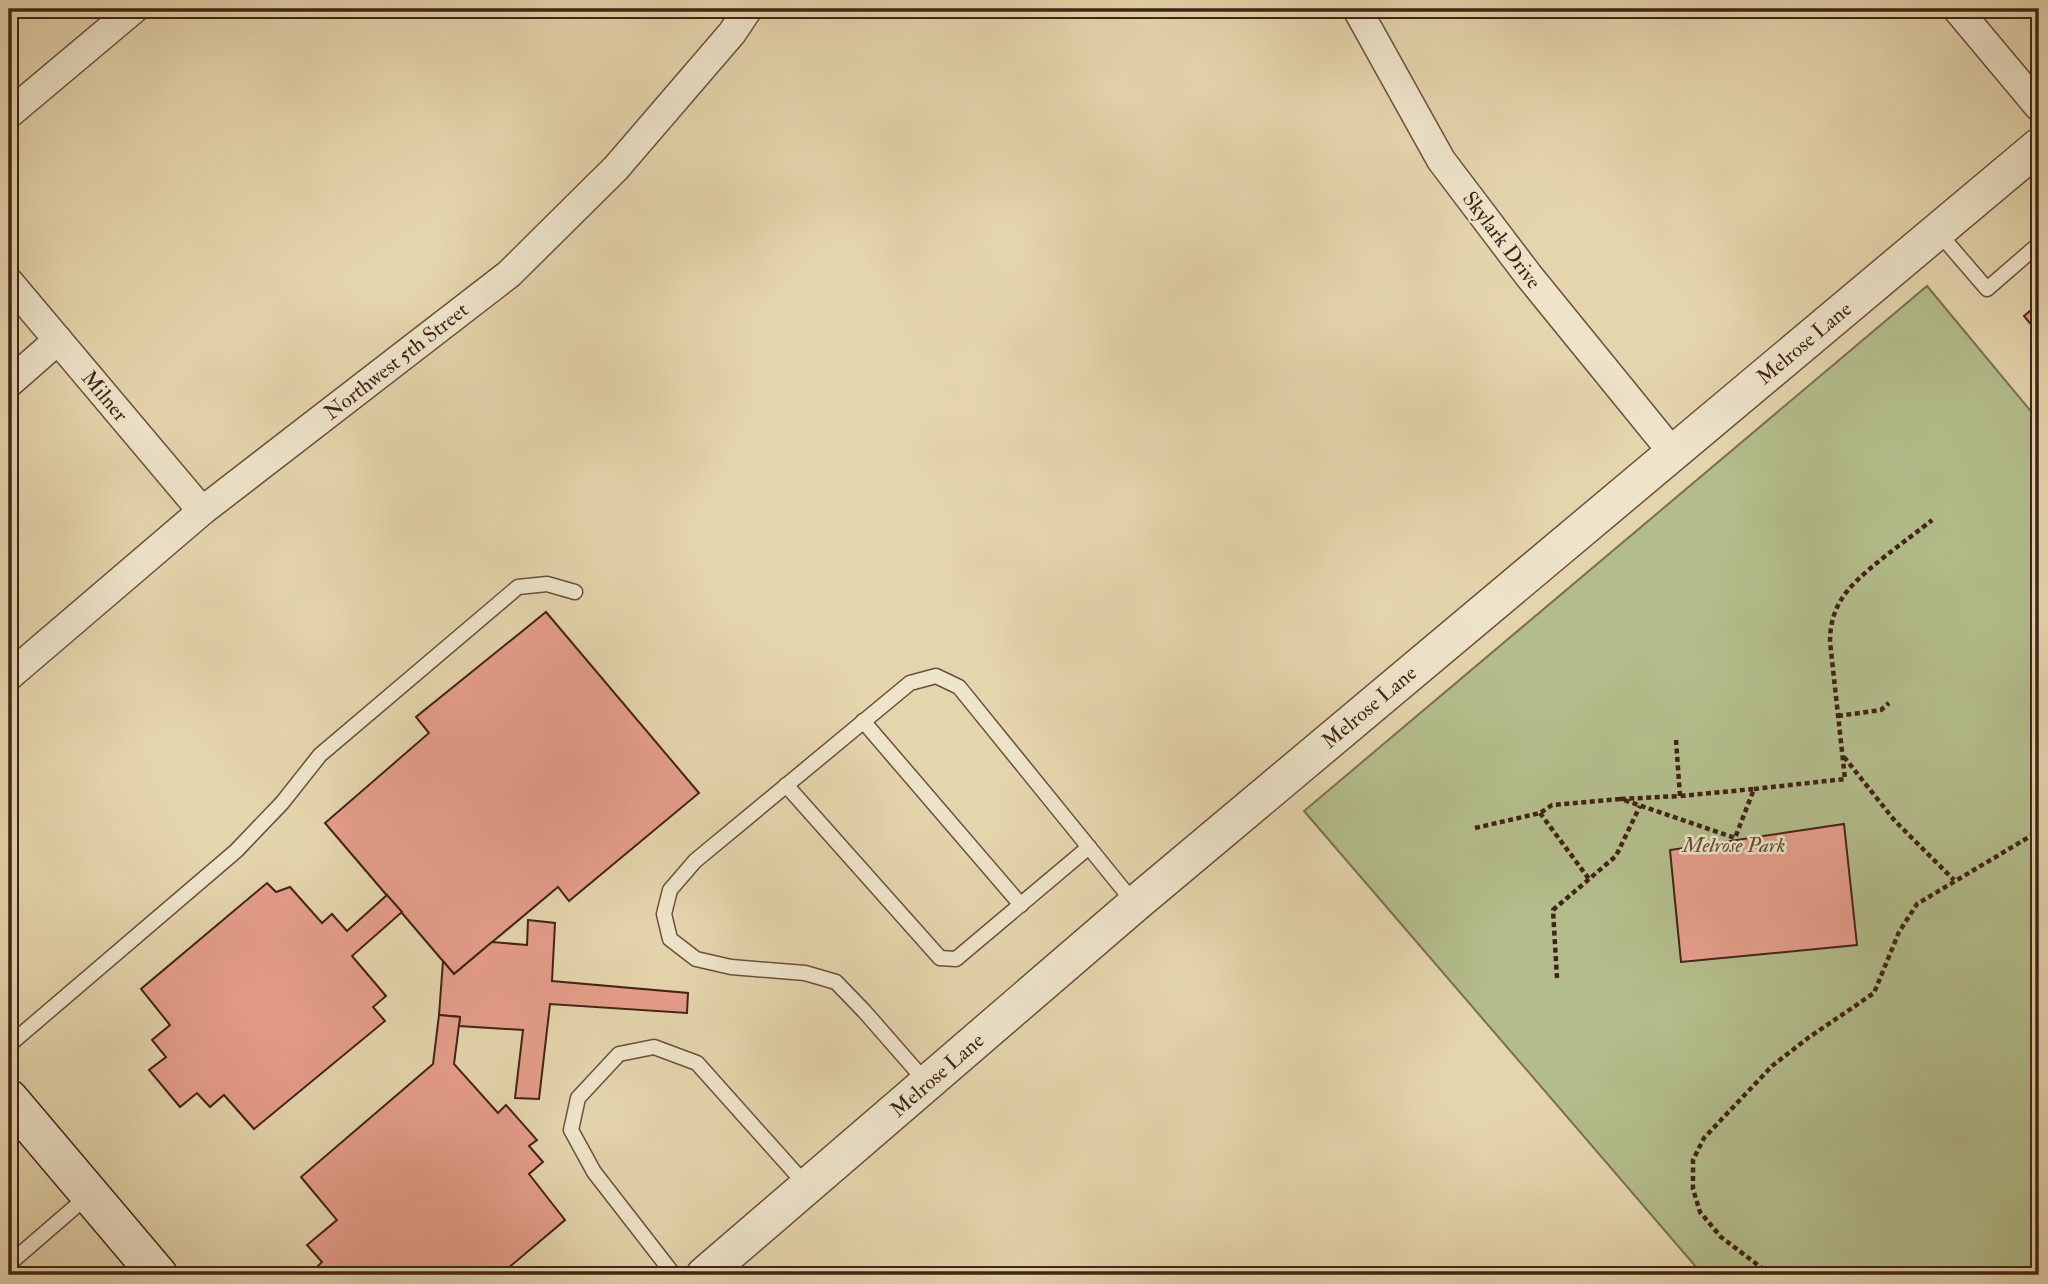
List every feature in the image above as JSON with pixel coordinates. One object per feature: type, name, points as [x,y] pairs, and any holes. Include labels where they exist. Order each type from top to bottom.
[{"type":"main road","points":[[9,1099],[158,1275]]},
{"type":"street","points":[[9,114],[134,9]]},
{"type":"street","name":"Northwest 5th Street","points":[[9,676],[202,512],[509,274],[616,169],[732,33],[748,9]]},
{"type":"street","name":"Skylark Drive","points":[[1357,9],[1441,160],[1529,276],[1673,453]]},
{"type":"street","points":[[1957,9],[2039,107]]},
{"type":"street","name":"Melrose Lane","points":[[704,1275],[1135,904],[2038,148]]},
{"type":"street","name":"Milner","points":[[9,282],[202,512]]},
{"type":"street","points":[[9,383],[58,340]]},
{"type":"lane","points":[[1937,231],[1987,289],[2039,244]]},
{"type":"lane","points":[[9,1045],[236,851],[282,803],[320,755],[518,587],[547,584],[575,592]]},
{"type":"lane","points":[[927,1083],[836,982],[805,973],[731,967],[696,959],[670,939],[664,914],[670,890],[695,861],[863,721],[911,683],[936,676],[959,687],[1135,904]]},
{"type":"lane","points":[[863,721],[1021,905]]},
{"type":"lane","points":[[786,785],[940,958],[956,959],[1089,847]]},
{"type":"lane","points":[[674,1275],[594,1172],[571,1130],[578,1098],[619,1054],[654,1047],[697,1063],[807,1186]]},
{"type":"lane","points":[[9,1264],[90,1194]]},
{"type":"path","points":[[1475,828],[1540,813],[1552,805],[1680,796],[1845,779],[1830,627],[1840,600],[1857,581],[1932,520]]},
{"type":"path","points":[[1838,716],[1881,710],[1889,703]]},
{"type":"path","points":[[1676,740],[1680,796]]},
{"type":"path","points":[[1843,756],[1895,821],[1954,880]]},
{"type":"path","points":[[1621,799],[1735,838],[1754,789]]},
{"type":"path","points":[[1557,978],[1553,910],[1616,856],[1640,806]]},
{"type":"path","points":[[1540,813],[1589,879]]},
{"type":"path","points":[[1771,1275],[1721,1237],[1700,1212],[1693,1189],[1693,1160],[1704,1138],[1772,1066],[1874,993],[1899,932],[1917,904],[2039,831]]},
{"type":"green space","name":"Melrose Park","points":[[1927,286],[2039,421],[2039,1275],[1703,1275],[1304,811]]},
{"type":"building","points":[[2039,303],[2039,334],[2024,316]]},
{"type":"building","points":[[546,612],[699,793],[569,901],[558,887],[454,974],[325,823],[429,733],[416,717]]},
{"type":"building","points":[[1844,824],[1857,945],[1681,962],[1670,850]]},
{"type":"building","points":[[267,883],[276,892],[290,887],[322,923],[332,914],[347,931],[387,895],[402,912],[352,956],[386,996],[373,1007],[385,1021],[254,1129],[224,1095],[210,1107],[197,1093],[180,1107],[149,1070],[166,1057],[152,1040],[170,1025],[141,989]]},
{"type":"building","points":[[528,920],[555,923],[552,981],[688,993],[687,1013],[550,1004],[539,1099],[515,1098],[523,1030],[459,1026],[460,1017],[439,1015],[443,961],[454,974],[492,942],[527,945]]},
{"type":"building","points":[[439,1015],[460,1017],[454,1064],[498,1113],[506,1105],[537,1140],[529,1146],[543,1162],[529,1174],[565,1220],[500,1275],[323,1275],[316,1268],[322,1262],[307,1245],[337,1220],[301,1177],[433,1064]]}]
